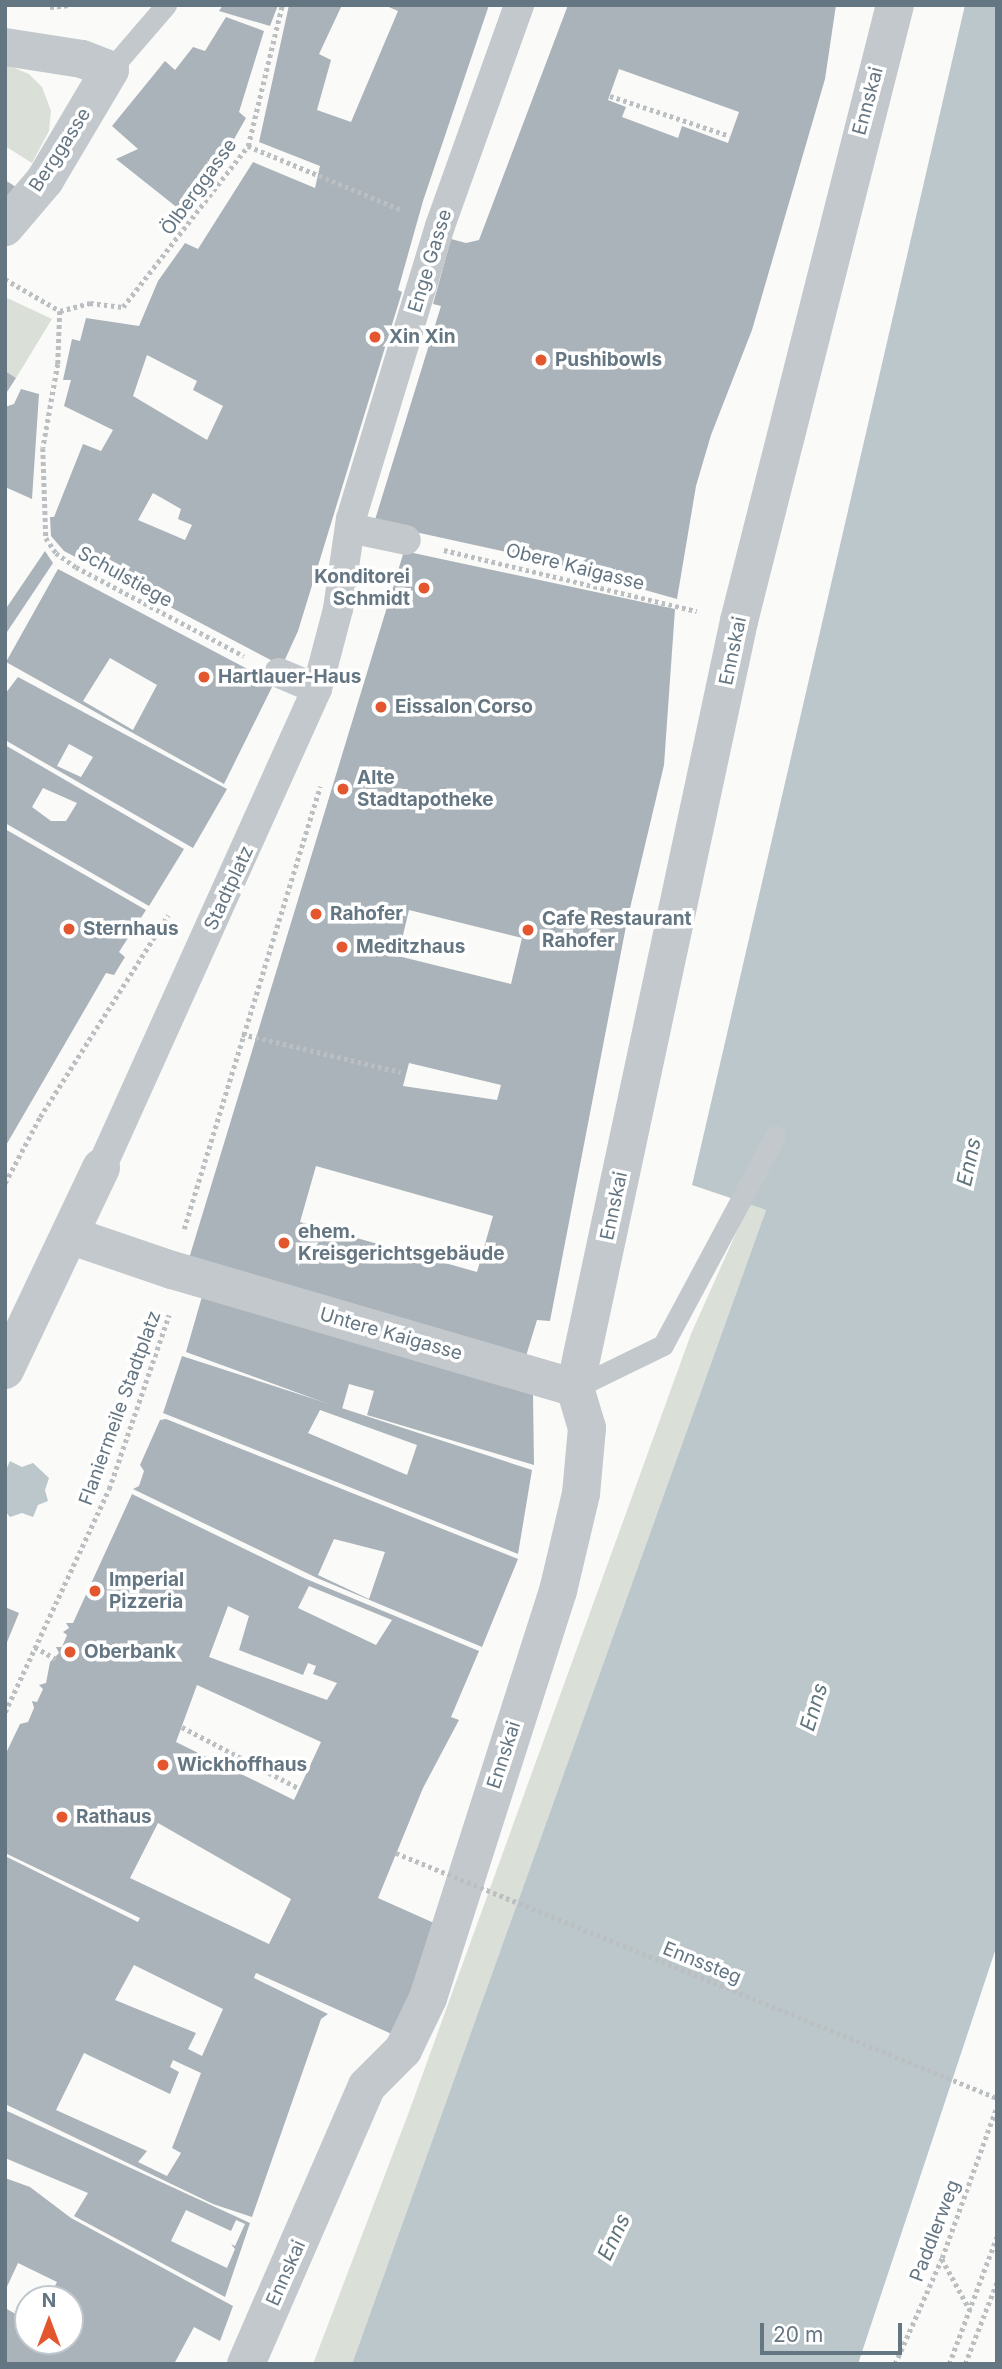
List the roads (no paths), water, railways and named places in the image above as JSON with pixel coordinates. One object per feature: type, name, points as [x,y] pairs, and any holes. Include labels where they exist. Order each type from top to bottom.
[{"type":"street","name":"Enge Gasse","points":[[351,523],[440,226],[519,5]]},
{"type":"street","name":"Ennskai","points":[[246,2364],[367,2086],[403,2050],[433,1986],[564,1567],[581,1494],[587,1428],[575,1388],[739,621],[895,5]]},
{"type":"street","points":[[5,47],[82,58],[110,70]]},
{"type":"street","name":"Berggasse","points":[[5,227],[45,180],[110,70]]},
{"type":"street","points":[[351,523],[405,540]]},
{"type":"street","name":"Stadtplatz","points":[[5,1370],[72,1236],[317,688],[338,609],[351,523]]},
{"type":"street","points":[[279,673],[317,688]]},
{"type":"street","name":"Untere Kaigasse","points":[[72,1236],[187,1274],[575,1388]]},
{"type":"lane","points":[[110,70],[166,5]]},
{"type":"lane","points":[[575,1388],[663,1345],[775,1136]]},
{"type":"water","name":"Enns","points":[[965,5],[997,5],[997,1945],[858,2364],[352,2364],[766,1210],[692,1185]]},
{"type":"water","points":[[10,1461],[22,1467],[33,1463],[49,1478],[45,1490],[48,1501],[38,1505],[33,1517],[22,1513],[10,1517],[6,1512],[5,1472]]},
{"type":"place","name":"Xin Xin","points":[[375,337]]},
{"type":"place","name":"Pushibowls","points":[[541,360]]},
{"type":"place","name":"Konditorei Schmidt","points":[[424,588]]},
{"type":"place","name":"Hartlauer-Haus","points":[[204,677]]},
{"type":"place","name":"Eissalon Corso","points":[[381,707]]},
{"type":"place","name":"Alte Stadtapotheke","points":[[343,789]]},
{"type":"place","name":"Rahofer","points":[[316,914]]},
{"type":"place","name":"Sternhaus","points":[[69,929]]},
{"type":"place","name":"Cafe Restaurant Rahofer","points":[[528,930]]},
{"type":"place","name":"Meditzhaus","points":[[342,947]]},
{"type":"place","name":"ehem. Kreisgerichtsgebäude","points":[[284,1243]]},
{"type":"place","name":"Imperial Pizzeria","points":[[95,1591]]},
{"type":"place","name":"Oberbank","points":[[70,1652]]},
{"type":"place","name":"Wickhoffhaus","points":[[163,1765]]},
{"type":"place","name":"Rathaus","points":[[62,1817]]}]
